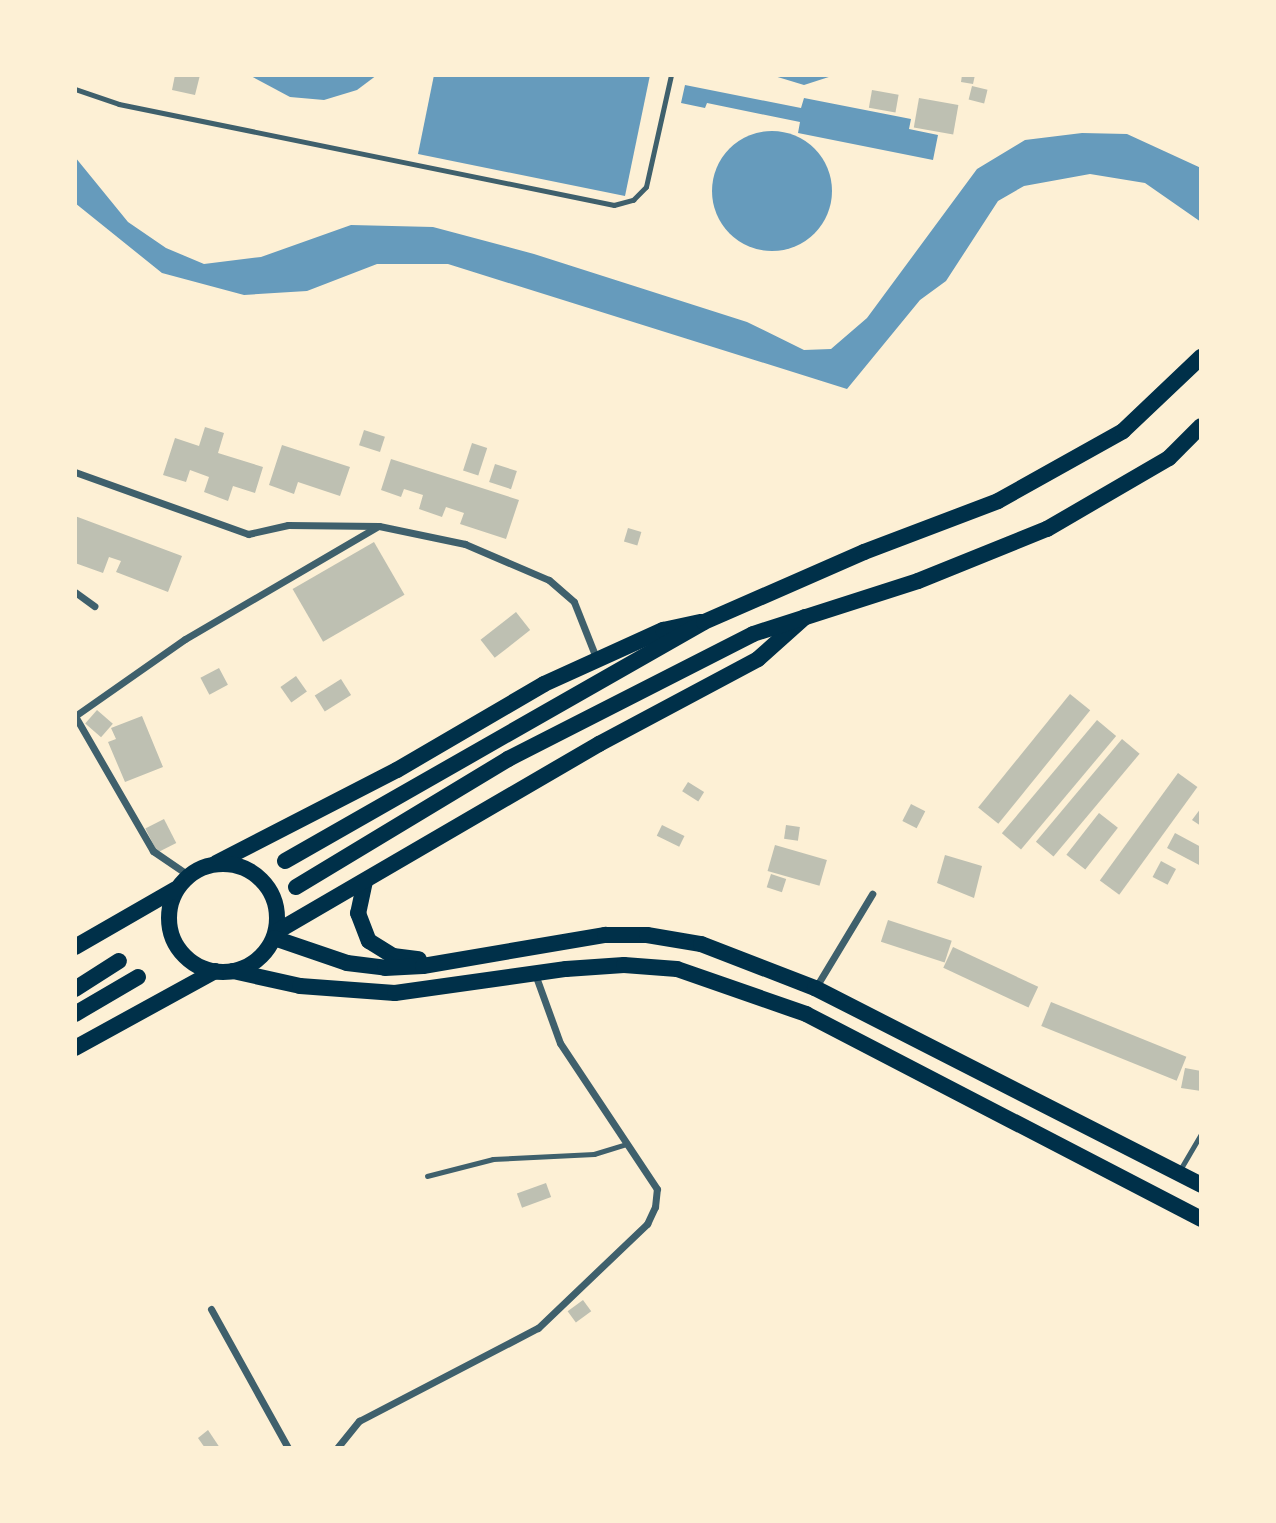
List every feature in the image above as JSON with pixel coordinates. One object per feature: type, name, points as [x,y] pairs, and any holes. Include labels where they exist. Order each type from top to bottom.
[{"type":"main road","points":[[285,861],[704,622],[864,552],[998,502],[1123,432],[1201,357]]},
{"type":"main road","points":[[296,887],[508,759],[753,634],[918,581],[1047,529],[1169,458],[1201,426]]},
{"type":"main road","points":[[233,971],[250,965],[275,935],[365,881],[599,744],[758,659],[807,615]]},
{"type":"main road","points":[[75,947],[176,889],[188,875],[397,769],[544,684],[663,630],[704,622]]},
{"type":"main road","points":[[216,863],[251,871],[264,882],[276,905],[275,935]]},
{"type":"main road","points":[[365,881],[358,913],[369,941],[393,956],[439,963]]},
{"type":"main road","points":[[176,889],[169,915],[173,941],[183,956],[215,971],[233,971],[300,986],[395,993],[624,965],[677,969],[743,988],[806,1014],[1201,1219]]},
{"type":"main road","points":[[275,935],[366,966],[404,968],[557,940],[647,935],[701,944],[815,988],[1201,1185]]},
{"type":"main road","points":[[75,989],[119,961]]},
{"type":"main road","points":[[75,1048],[215,971]]},
{"type":"main road","points":[[75,1014],[138,977]]},
{"type":"street","points":[[75,472],[248,534],[288,526],[379,526],[465,544],[549,580],[574,602],[597,660]]},
{"type":"street","points":[[188,875],[153,851],[75,716],[185,639],[379,526]]},
{"type":"street","points":[[75,592],[94,606]]},
{"type":"street","points":[[815,988],[872,894]]},
{"type":"street","points":[[337,1448],[359,1421],[538,1328],[647,1224],[657,1189],[560,1043],[535,974]]},
{"type":"street","points":[[211,1309],[288,1448]]},
{"type":"lane","points":[[75,89],[119,104],[614,205],[633,200],[646,187],[671,75]]},
{"type":"lane","points":[[1178,1174],[1201,1134]]},
{"type":"lane","points":[[427,1176],[493,1159],[594,1154],[628,1143]]},
{"type":"water","points":[[249,75],[377,75],[357,90],[324,100],[290,97]]},
{"type":"water","points":[[434,75],[650,75],[625,196],[418,154]]},
{"type":"water","points":[[771,75],[835,75],[804,85]]},
{"type":"water","points":[[685,85],[801,108],[804,98],[911,119],[909,129],[938,135],[933,160],[798,133],[800,122],[707,103],[705,108],[681,103]]},
{"type":"water","points":[[772,131],[795,136],[814,149],[827,168],[832,191],[827,214],[814,233],[795,246],[772,251],[749,246],[730,233],[717,214],[712,191],[717,168],[730,149],[749,136]]},
{"type":"water","points":[[1082,133],[1127,134],[1201,168],[1201,222],[1145,183],[1090,174],[1024,186],[998,201],[946,281],[920,300],[847,389],[448,264],[377,264],[307,291],[244,295],[162,273],[75,203],[75,157],[128,222],[166,248],[204,264],[261,257],[351,225],[433,227],[534,254],[747,322],[804,350],[831,349],[867,318],[977,169],[1025,140]]},
{"type":"building","points":[[175,75],[200,75],[195,95],[172,90]]},
{"type":"building","points":[[962,75],[975,75],[973,84],[961,82]]},
{"type":"building","points":[[972,86],[988,90],[984,103],[969,100]]},
{"type":"building","points":[[872,90],[899,95],[895,112],[869,108]]},
{"type":"building","points":[[919,98],[958,105],[953,134],[914,128]]},
{"type":"building","points":[[205,427],[224,433],[218,453],[263,467],[255,493],[233,486],[228,501],[204,492],[209,477],[190,470],[186,482],[163,475],[175,438],[199,446]]},
{"type":"building","points":[[364,430],[385,437],[380,452],[359,445]]},
{"type":"building","points":[[472,443],[487,448],[478,476],[463,471]]},
{"type":"building","points":[[282,445],[350,467],[340,496],[298,482],[294,494],[269,485]]},
{"type":"building","points":[[391,459],[519,500],[506,539],[460,524],[464,513],[446,507],[442,517],[419,509],[423,495],[404,489],[401,497],[381,490]]},
{"type":"building","points":[[495,464],[517,471],[511,489],[489,482]]},
{"type":"building","points":[[75,516],[182,556],[168,592],[116,572],[121,561],[109,557],[103,573],[75,563]]},
{"type":"building","points":[[628,528],[641,532],[637,545],[624,541]]},
{"type":"building","points":[[374,542],[405,595],[323,642],[293,589]]},
{"type":"building","points":[[516,612],[530,630],[495,658],[481,640]]},
{"type":"building","points":[[219,668],[228,685],[209,695],[200,678]]},
{"type":"building","points":[[296,676],[307,692],[291,702],[280,687]]},
{"type":"building","points":[[341,679],[351,695],[325,712],[315,695]]},
{"type":"building","points":[[1070,694],[1090,710],[998,824],[978,807]]},
{"type":"building","points":[[97,710],[113,724],[101,737],[85,724]]},
{"type":"building","points":[[142,716],[163,767],[125,782],[108,742],[116,739],[111,728]]},
{"type":"building","points":[[1097,720],[1116,736],[1021,849],[1002,833]]},
{"type":"building","points":[[1122,739],[1140,754],[1053,856],[1036,842]]},
{"type":"building","points":[[1178,773],[1197,787],[1119,895],[1100,881]]},
{"type":"building","points":[[688,782],[704,792],[698,801],[682,791]]},
{"type":"building","points":[[911,804],[925,811],[917,828],[902,821]]},
{"type":"building","points":[[1201,808],[1201,826],[1192,820]]},
{"type":"building","points":[[1099,813],[1118,828],[1085,870],[1066,855]]},
{"type":"building","points":[[164,819],[176,843],[158,853],[145,829]]},
{"type":"building","points":[[662,825],[684,836],[679,847],[657,836]]},
{"type":"building","points":[[786,825],[800,827],[798,841],[784,839]]},
{"type":"building","points":[[1175,833],[1201,847],[1201,866],[1167,848]]},
{"type":"building","points":[[775,845],[827,860],[819,886],[768,871]]},
{"type":"building","points":[[945,855],[982,866],[974,898],[937,883]]},
{"type":"building","points":[[1161,861],[1176,869],[1168,885],[1153,877]]},
{"type":"building","points":[[771,874],[786,879],[782,892],[767,887]]},
{"type":"building","points":[[888,920],[952,941],[945,963],[881,942]]},
{"type":"building","points":[[953,947],[1038,987],[1028,1008],[943,968]]},
{"type":"building","points":[[1051,1002],[1186,1057],[1177,1081],[1041,1026]]},
{"type":"building","points":[[1185,1068],[1201,1071],[1201,1091],[1181,1088]]},
{"type":"building","points":[[546,1183],[551,1197],[522,1208],[517,1194]]},
{"type":"building","points":[[583,1300],[591,1311],[576,1322],[568,1311]]},
{"type":"building","points":[[208,1430],[220,1448],[205,1448],[198,1438]]}]
